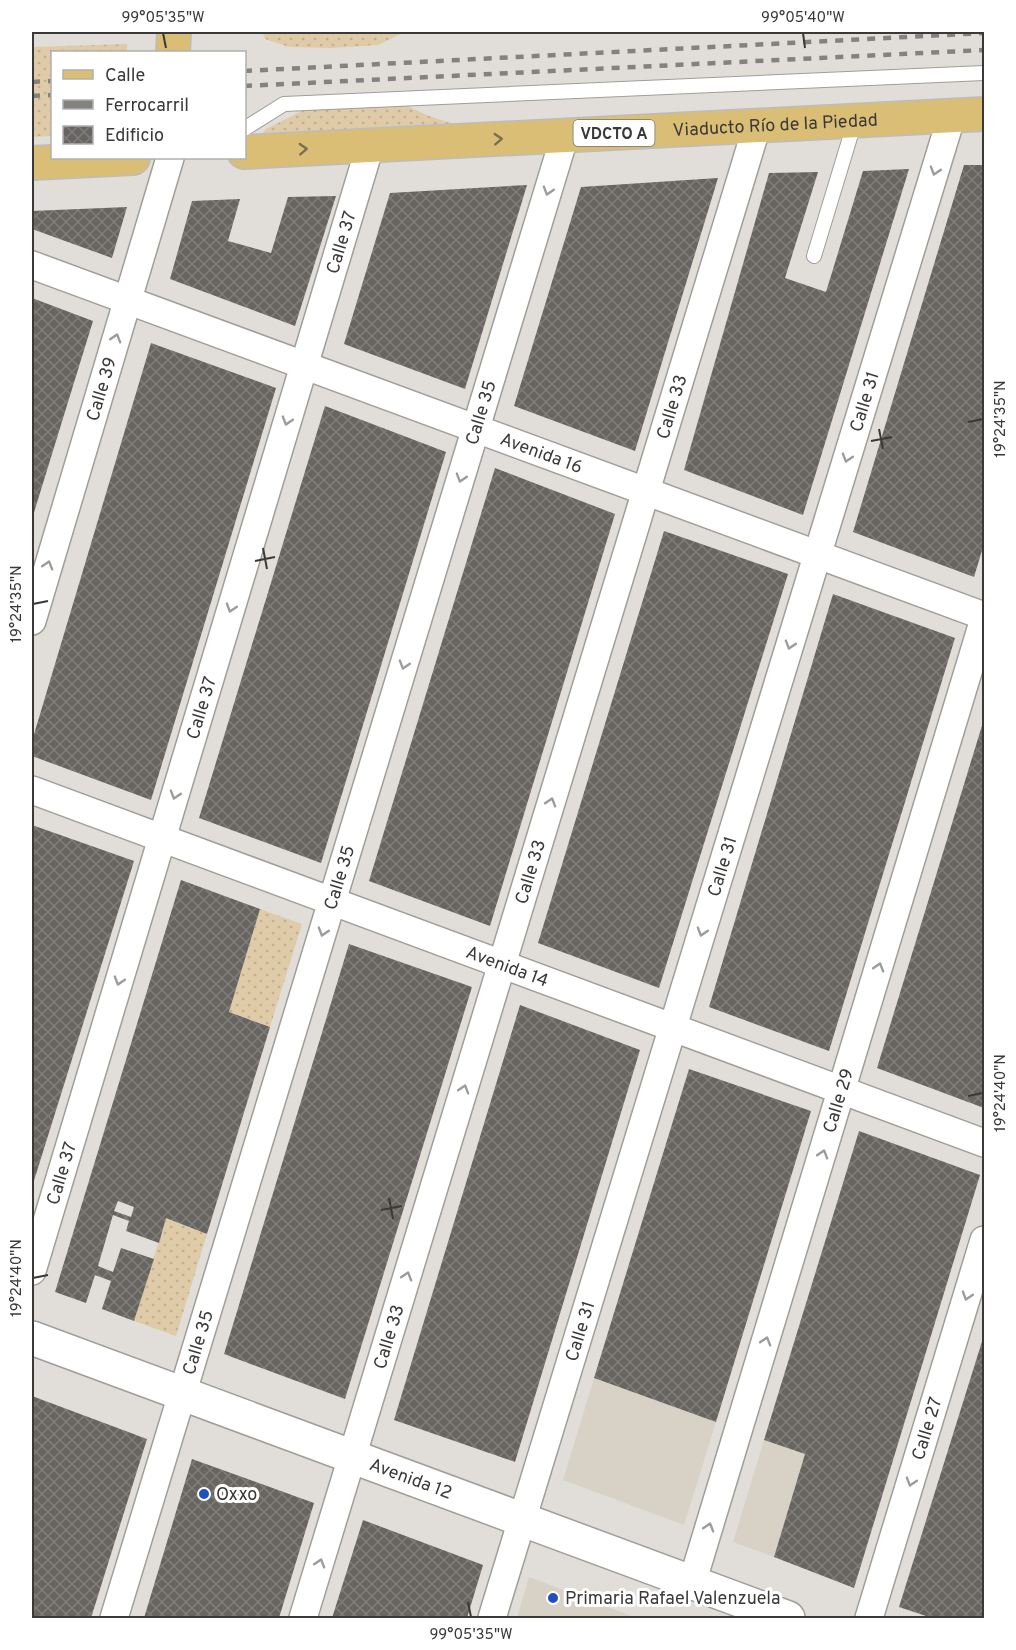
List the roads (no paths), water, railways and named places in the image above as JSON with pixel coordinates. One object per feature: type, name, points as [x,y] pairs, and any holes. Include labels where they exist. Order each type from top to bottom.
[{"type":"main road","points":[[173,51],[174,32]]},
{"type":"main road","name":"Viaducto Río de la Piedad","points":[[246,152],[984,114]]},
{"type":"main road","points":[[32,163],[113,159]]},
{"type":"street","name":"Calle 31","points":[[492,1618],[952,116]]},
{"type":"street","name":"Calle 33","points":[[303,1618],[757,126]]},
{"type":"street","name":"Calle 35","points":[[114,1618],[565,135]]},
{"type":"street","name":"Calle 37","points":[[32,1271],[370,146]]},
{"type":"street","name":"Calle 39","points":[[32,621],[170,159]]},
{"type":"street","name":"Avenida 16","points":[[32,265],[984,617]]},
{"type":"street","name":"Calle 29","points":[[692,1583],[984,617]]},
{"type":"street","name":"Avenida 14","points":[[32,790],[984,1143]]},
{"type":"street","name":"Calle 27","points":[[869,1618],[984,1240]]},
{"type":"street","name":"Avenida 12","points":[[32,1338],[788,1618]]},
{"type":"lane","points":[[246,128],[284,105],[984,73]]},
{"type":"lane","points":[[814,256],[855,121]]},
{"type":"railway","points":[[246,71],[984,33]]},
{"type":"railway","points":[[246,86],[984,50]]},
{"type":"railway","points":[[32,82],[51,81]]},
{"type":"railway","points":[[32,96],[51,95]]},
{"type":"place","name":"Oxxo","points":[[204,1494]]},
{"type":"place","name":"Primaria Rafael Valenzuela","points":[[553,1598]]}]
